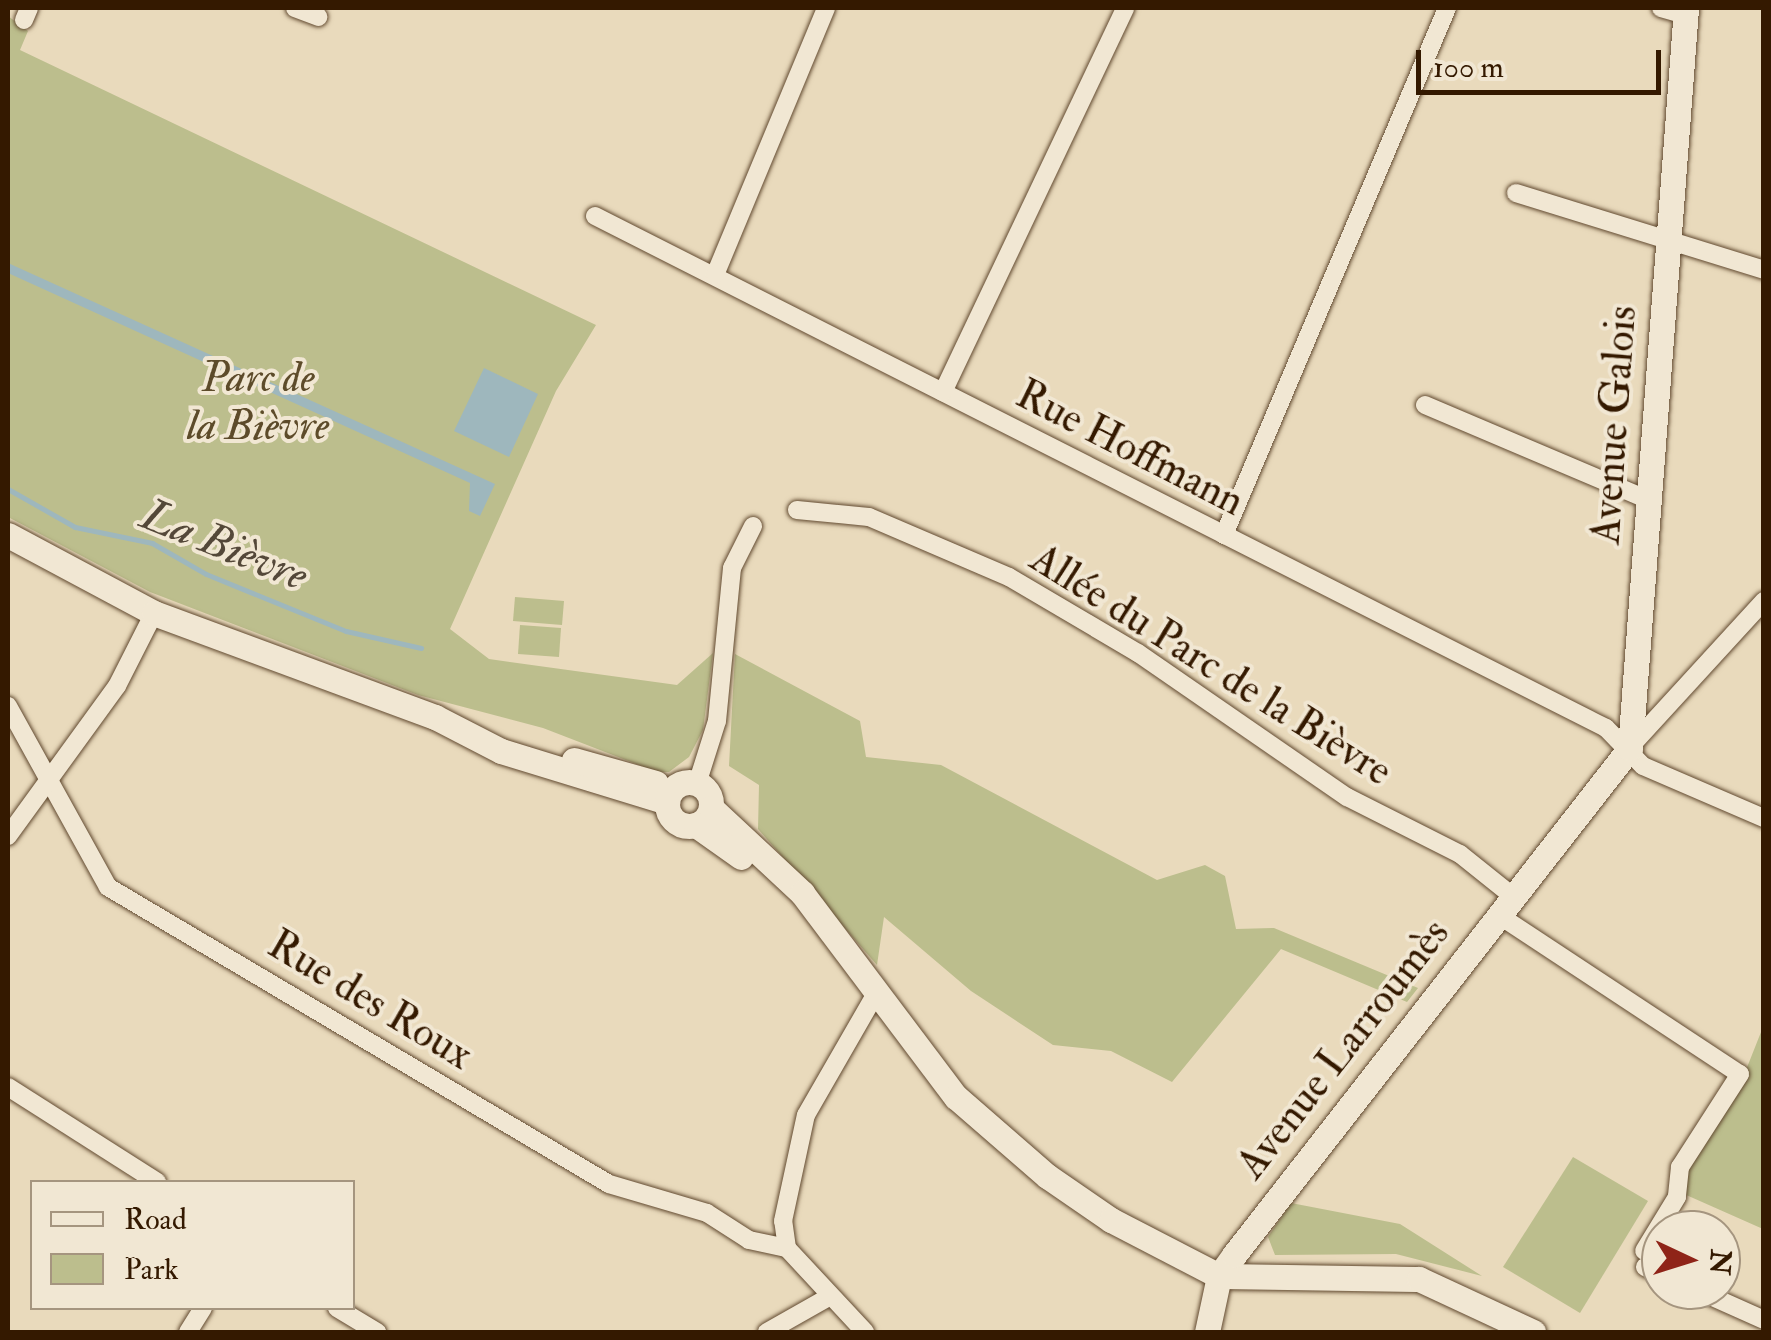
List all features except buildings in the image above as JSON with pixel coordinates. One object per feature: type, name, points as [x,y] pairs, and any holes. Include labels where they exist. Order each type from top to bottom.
[{"type":"main road","name":"Avenue Galois","points":[[1630,748],[1668,240],[1678,10]]},
{"type":"main road","points":[[8,534],[154,614],[435,717],[680,791],[703,816],[802,893],[875,995],[989,1129],[1111,1220],[1220,1276],[1419,1279],[1533,1332]]},
{"type":"main road","name":"Avenue Larroumès","points":[[1207,1332],[1220,1276],[1254,1228],[1570,830],[1630,748]]},
{"type":"main road","points":[[680,791],[673,820],[703,816]]},
{"type":"main road","points":[[1254,1228],[1261,1266],[1279,1277]]},
{"type":"street","points":[[295,8],[318,17]]},
{"type":"street","points":[[715,275],[826,8]]},
{"type":"street","points":[[943,392],[1125,8]]},
{"type":"street","points":[[1224,534],[1447,8]]},
{"type":"street","points":[[1516,193],[1764,270]]},
{"type":"street","name":"Rue Hoffmann","points":[[595,216],[1606,728],[1630,748],[1643,766],[1764,818]]},
{"type":"street","points":[[1425,406],[1649,500]]},
{"type":"street","name":"Allée du Parc de la Bièvre","points":[[797,510],[870,517],[1009,577],[1138,653],[1346,797],[1460,854],[1508,907],[1740,1074],[1680,1167],[1672,1210]]},
{"type":"street","points":[[680,791],[717,721],[732,568],[753,526]]},
{"type":"street","points":[[1630,748],[1764,601]]},
{"type":"street","points":[[8,836],[117,686],[154,614]]},
{"type":"street","name":"Rue des Roux","points":[[8,706],[108,887],[610,1184],[707,1213],[749,1240],[787,1248]]},
{"type":"street","points":[[866,1332],[828,1298],[787,1248],[789,1174],[806,1115],[875,995]]},
{"type":"street","points":[[8,1087],[154,1180]]},
{"type":"street","points":[[768,1332],[828,1298]]},
{"type":"street","points":[[188,1332],[202,1310]]},
{"type":"street","points":[[340,1310],[377,1332]]},
{"type":"street","points":[[1741,1310],[1764,1320]]},
{"type":"green space","name":"Parc de la Bièvre","points":[[8,16],[28,31],[20,50],[596,325],[556,391],[450,629],[489,659],[677,685],[713,653],[703,730],[689,757],[669,772],[657,772],[543,728],[418,695],[150,592],[8,517]]},
{"type":"green space","points":[[515,597],[564,601],[562,625],[513,621]]},
{"type":"green space","points":[[520,625],[561,628],[559,657],[518,654]]},
{"type":"green space","points":[[735,654],[860,721],[866,757],[941,765],[1157,880],[1205,865],[1225,876],[1236,929],[1274,928],[1418,988],[1407,1002],[1281,949],[1172,1082],[1111,1051],[1053,1045],[971,991],[884,917],[877,965],[758,829],[759,785],[729,766]]},
{"type":"green space","points":[[1763,1027],[1763,1229],[1741,1219],[1741,1210],[1720,1210],[1684,1194],[1688,1164],[1744,1075]]},
{"type":"green space","points":[[1573,1157],[1648,1201],[1580,1313],[1503,1267]]},
{"type":"green space","points":[[1291,1203],[1400,1224],[1482,1276],[1396,1254],[1275,1255],[1268,1237]]},
{"type":"water","points":[[8,263],[495,484],[480,516],[469,511],[470,483],[8,273]]},
{"type":"water","points":[[484,368],[538,394],[509,457],[454,431]]},
{"type":"waterway","name":"La Bièvre","points":[[8,489],[75,527],[152,543],[206,574],[346,631],[421,648]]}]
